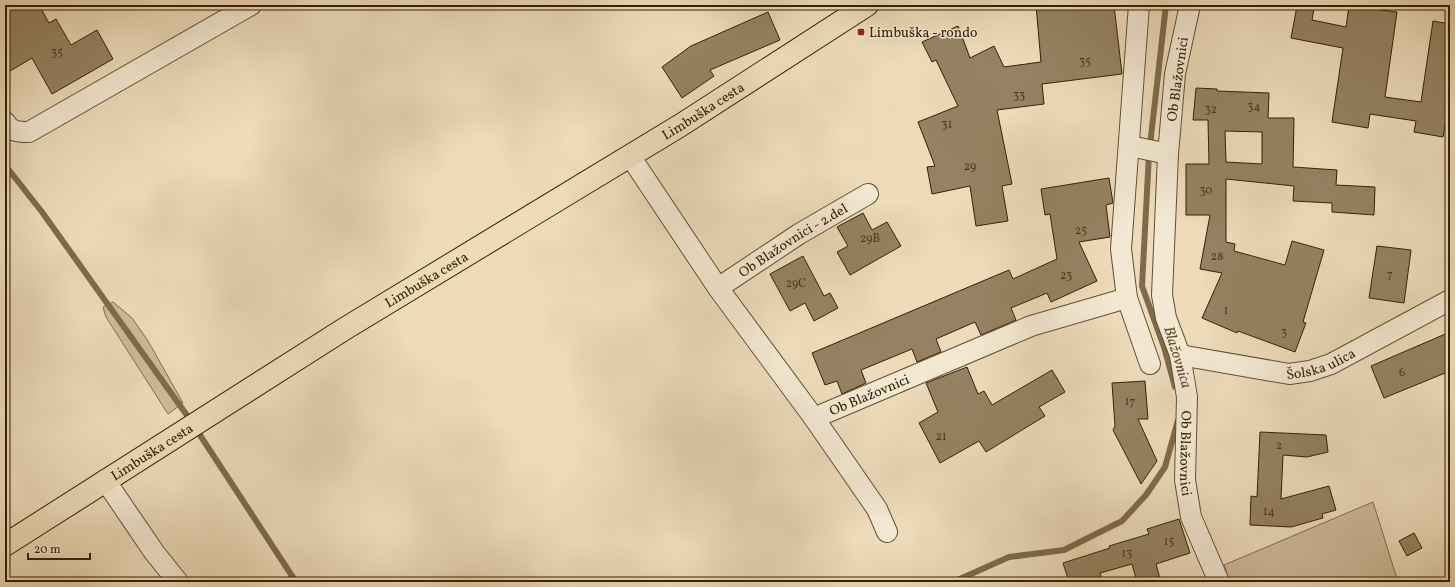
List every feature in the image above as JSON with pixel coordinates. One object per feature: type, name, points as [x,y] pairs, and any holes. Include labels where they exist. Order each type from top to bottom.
[{"type":"main road","name":"Limbuška cesta","points":[[5,545],[346,328],[682,125],[867,5]]},
{"type":"street","points":[[5,122],[10,129],[18,132],[29,132],[251,5]]},
{"type":"street","points":[[1139,5],[1133,147],[1122,249],[1128,298],[1150,364]]},
{"type":"street","name":"Ob Blažovnici","points":[[1190,5],[1175,74],[1164,153],[1162,295],[1166,318],[1180,354],[1187,397],[1185,480],[1191,517],[1219,582]]},
{"type":"street","points":[[1133,147],[1164,153]]},
{"type":"street","name":"Ob Blažovnici","points":[[630,156],[718,288],[814,418],[877,509],[887,532]]},
{"type":"street","name":"Ob Blažovnici - 2.del","points":[[718,288],[799,234],[868,194]]},
{"type":"street","name":"Ob Blažovnici","points":[[814,418],[1031,326],[1128,298]]},
{"type":"street","name":"Šolska ulica","points":[[1180,354],[1289,374],[1310,371],[1331,364],[1450,300]]},
{"type":"street","points":[[105,480],[154,552],[178,582]]},
{"type":"shaded area","points":[[113,302],[132,318],[148,341],[183,403],[168,414],[106,317],[103,307]]},
{"type":"shaded area","points":[[1373,502],[1398,582],[1230,582],[1224,565]]},
{"type":"building","points":[[5,5],[39,5],[49,23],[56,19],[71,45],[97,30],[113,59],[52,94],[32,58],[5,74]]},
{"type":"building","points":[[1036,5],[1114,5],[1122,74],[1042,84],[1044,104],[997,110],[1012,184],[1002,186],[1008,221],[976,226],[970,186],[932,194],[927,167],[935,166],[918,122],[958,106],[936,60],[932,62],[922,42],[958,26],[970,58],[994,46],[1004,67],[1041,62]]},
{"type":"building","points":[[1297,6],[1314,9],[1312,20],[1346,27],[1349,6],[1397,12],[1385,97],[1421,102],[1433,21],[1450,24],[1450,120],[1446,119],[1443,137],[1414,132],[1416,121],[1370,114],[1368,128],[1332,122],[1343,48],[1291,38]]},
{"type":"building","points":[[768,12],[780,40],[710,70],[714,76],[682,98],[662,67],[691,46]]},
{"type":"building","points":[[1196,88],[1217,89],[1217,91],[1269,93],[1268,118],[1294,118],[1293,167],[1337,170],[1336,185],[1375,187],[1374,215],[1332,212],[1332,203],[1293,201],[1294,186],[1226,179],[1226,242],[1235,244],[1234,251],[1285,265],[1292,241],[1324,250],[1303,322],[1306,323],[1295,352],[1238,331],[1237,333],[1202,318],[1222,273],[1200,269],[1210,215],[1186,215],[1186,164],[1209,164],[1208,120],[1193,120]],"holes":[[[1225,131],[1262,132],[1262,164],[1226,162]]]},
{"type":"building","points":[[1109,178],[1113,203],[1106,205],[1110,237],[1079,242],[1097,281],[1051,302],[1047,293],[1011,308],[1016,320],[981,335],[975,322],[936,339],[941,352],[917,362],[912,349],[861,370],[866,383],[842,394],[837,381],[825,385],[812,353],[1009,270],[1013,279],[1057,259],[1050,214],[1045,215],[1041,189]]},
{"type":"building","points":[[863,213],[872,230],[887,222],[901,246],[850,275],[837,252],[848,246],[837,227]]},
{"type":"building","points":[[1377,246],[1411,250],[1404,303],[1369,298]]},
{"type":"building","points":[[803,256],[824,296],[830,293],[838,308],[814,321],[805,303],[790,311],[770,274]]},
{"type":"building","points":[[1450,332],[1450,371],[1384,398],[1371,366]]},
{"type":"building","points":[[967,367],[978,394],[984,391],[992,405],[1052,370],[1065,392],[1039,407],[1045,416],[986,452],[979,441],[940,463],[919,423],[938,412],[926,383]]},
{"type":"building","points":[[1145,381],[1148,419],[1138,419],[1157,461],[1141,484],[1113,430],[1115,426],[1112,383]]},
{"type":"building","points":[[1260,432],[1326,435],[1328,452],[1307,457],[1283,455],[1281,499],[1329,486],[1336,510],[1322,514],[1323,518],[1291,527],[1250,525],[1251,496],[1257,497]]},
{"type":"building","points":[[1179,519],[1190,553],[1156,564],[1161,582],[1137,582],[1132,564],[1100,573],[1103,582],[1069,582],[1063,563],[1110,548],[1109,546],[1149,534],[1147,529]]},
{"type":"building","points":[[1414,533],[1422,548],[1407,556],[1399,541]]},
{"type":"waterway","name":"Blažovnica","points":[[1166,5],[1149,154],[1142,286],[1164,347],[1175,387]]},
{"type":"waterway","points":[[5,165],[42,212],[191,421]]},
{"type":"waterway","name":"Blažovnica","points":[[953,582],[1009,557],[1064,550],[1122,521],[1146,495],[1165,467],[1178,420]]},
{"type":"waterway","points":[[196,429],[296,582]]},
{"type":"place","name":"Limbuška - rondo","points":[[861,32]]}]
